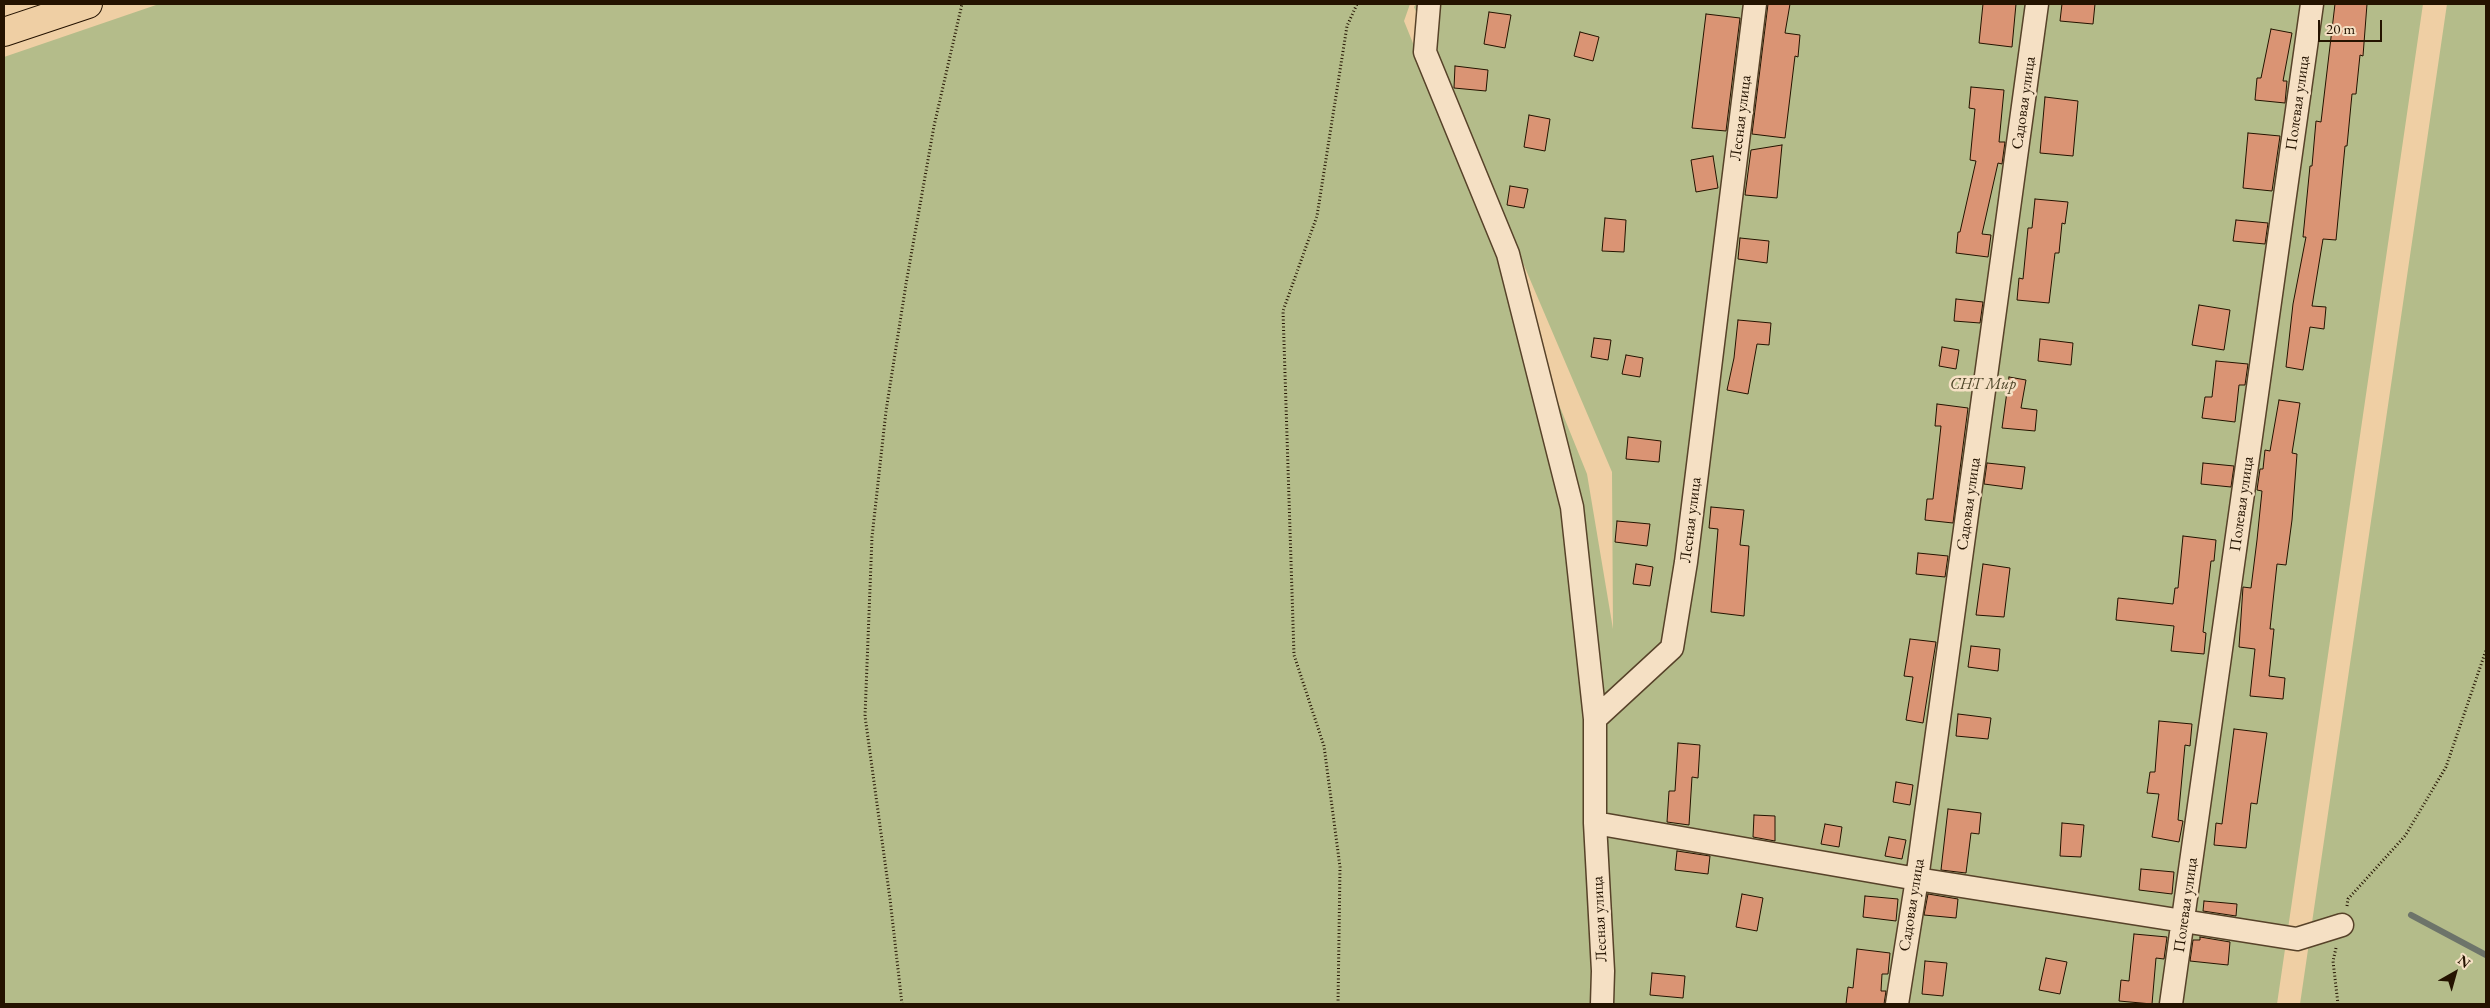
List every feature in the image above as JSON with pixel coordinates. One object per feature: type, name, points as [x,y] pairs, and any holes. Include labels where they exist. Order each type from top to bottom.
[{"type":"main road","points":[[4,32],[88,4]]},
{"type":"street","points":[[1428,4],[1425,52],[1508,254],[1572,507],[1595,719]]},
{"type":"street","name":"Лесная улица","points":[[1602,1004],[1603,970],[1595,824],[1595,719],[1672,648],[1686,562],[1755,4]]},
{"type":"street","name":"Садовая улица","points":[[1897,1004],[1917,879],[2037,4]]},
{"type":"street","name":"Полевая улица","points":[[2171,1004],[2312,4]]},
{"type":"street","points":[[1595,824],[1917,879],[2297,939],[2342,925]]},
{"type":"path","points":[[902,1004],[865,716],[872,537],[886,410],[906,284],[934,126],[962,4]]},
{"type":"path","points":[[1338,1004],[1340,867],[1324,746],[1294,655],[1283,311],[1317,216],[1347,26],[1357,4]]},
{"type":"path","points":[[2338,1004],[2333,961],[2348,899],[2405,836],[2446,767],[2486,650]]},
{"type":"green space","name":"СНТ Мир","points":[[159,4],[1410,4],[1404,21],[1587,474],[1613,629],[1612,472],[1414,7],[1416,4],[2423,4],[2277,1004],[4,1004],[4,57]]},
{"type":"green space","points":[[2447,4],[2486,4],[2486,1004],[2300,1004]]},
{"type":"building","points":[[1768,4],[1790,4],[1785,33],[1800,35],[1798,57],[1795,56],[1785,138],[1752,134]]},
{"type":"building","points":[[1983,4],[2016,4],[2012,47],[1979,43]]},
{"type":"building","points":[[2062,4],[2095,4],[2093,24],[2060,21]]},
{"type":"building","points":[[2335,4],[2367,4],[2363,56],[2360,55],[2356,94],[2352,94],[2336,240],[2323,239],[2312,306],[2326,307],[2324,329],[2310,327],[2303,370],[2286,367],[2293,304],[2306,237],[2303,237],[2316,121],[2321,122]]},
{"type":"building","points":[[1489,12],[1511,15],[1505,48],[1484,44]]},
{"type":"building","points":[[1706,14],[1740,18],[1726,131],[1692,128]]},
{"type":"building","points":[[2271,29],[2292,33],[2283,81],[2287,81],[2285,103],[2255,100],[2257,78],[2261,78]]},
{"type":"building","points":[[1580,32],[1599,37],[1593,61],[1574,56]]},
{"type":"building","points":[[1455,66],[1488,70],[1486,91],[1454,88]]},
{"type":"building","points":[[1971,87],[2004,90],[1999,142],[2005,142],[2002,164],[1998,163],[1982,234],[1991,235],[1988,257],[1956,253],[1958,232],[1960,232],[1976,161],[1970,160],[1975,109],[1969,108]]},
{"type":"building","points":[[2045,97],[2078,101],[2073,156],[2040,153]]},
{"type":"building","points":[[1529,115],[1550,119],[1545,151],[1524,147]]},
{"type":"building","points":[[2248,133],[2280,136],[2272,191],[2243,188]]},
{"type":"building","points":[[1782,145],[1777,198],[1745,195],[1751,150]]},
{"type":"building","points":[[1713,156],[1718,188],[1696,192],[1691,160]]},
{"type":"building","points":[[1510,186],[1528,189],[1524,208],[1507,205]]},
{"type":"building","points":[[2035,199],[2068,202],[2065,224],[2062,223],[2059,253],[2055,253],[2049,303],[2017,300],[2019,278],[2023,279],[2028,228],[2032,228]]},
{"type":"building","points":[[1605,218],[1626,220],[1624,252],[1602,251]]},
{"type":"building","points":[[2236,220],[2268,223],[2265,244],[2233,241]]},
{"type":"building","points":[[1740,238],[1769,241],[1767,263],[1738,259]]},
{"type":"building","points":[[1956,299],[1983,302],[1980,323],[1954,321]]},
{"type":"building","points":[[2199,305],[2230,310],[2224,350],[2192,345]]},
{"type":"building","points":[[1738,320],[1771,323],[1769,345],[1757,344],[1748,394],[1727,390],[1734,358]]},
{"type":"building","points":[[1594,338],[1611,340],[1608,360],[1591,357]]},
{"type":"building","points":[[2040,339],[2073,343],[2071,365],[2038,361]]},
{"type":"building","points":[[1942,347],[1959,350],[1956,369],[1939,366]]},
{"type":"building","points":[[1626,355],[1643,358],[1640,377],[1622,374]]},
{"type":"building","points":[[2216,361],[2248,364],[2245,385],[2239,385],[2235,422],[2202,418],[2205,397],[2212,397]]},
{"type":"building","points":[[2009,377],[2026,380],[2021,408],[2037,410],[2035,431],[2002,428]]},
{"type":"building","points":[[2279,400],[2300,403],[2292,453],[2297,454],[2292,520],[2286,565],[2277,564],[2270,629],[2274,629],[2269,676],[2285,678],[2283,699],[2250,696],[2255,649],[2239,647],[2243,587],[2251,588],[2257,540],[2262,491],[2257,490],[2260,469],[2263,469],[2265,450],[2270,451]]},
{"type":"building","points":[[1937,404],[1968,408],[1953,523],[1925,520],[1927,499],[1933,499],[1941,426],[1935,426]]},
{"type":"building","points":[[1628,437],[1661,441],[1659,462],[1626,459]]},
{"type":"building","points":[[1987,463],[2025,467],[2022,489],[1984,484]]},
{"type":"building","points":[[2203,463],[2234,466],[2231,487],[2201,484]]},
{"type":"building","points":[[1711,507],[1744,510],[1740,545],[1749,546],[1744,616],[1711,612],[1718,529],[1709,528]]},
{"type":"building","points":[[1617,521],[1650,524],[1647,546],[1615,542]]},
{"type":"building","points":[[2183,536],[2216,540],[2214,561],[2211,561],[2203,632],[2206,633],[2204,654],[2171,651],[2174,626],[2116,620],[2118,598],[2173,604],[2175,588],[2178,588]]},
{"type":"building","points":[[1918,553],[1948,556],[1945,577],[1916,574]]},
{"type":"building","points":[[1636,564],[1653,567],[1650,586],[1633,584]]},
{"type":"building","points":[[1983,564],[2010,568],[2004,617],[1976,615]]},
{"type":"building","points":[[1910,639],[1936,642],[1923,723],[1906,720],[1913,677],[1904,676]]},
{"type":"building","points":[[1971,646],[2000,649],[1998,671],[1968,667]]},
{"type":"building","points":[[1958,714],[1991,718],[1988,739],[1956,736]]},
{"type":"building","points":[[2159,721],[2192,724],[2190,746],[2185,745],[2178,820],[2183,821],[2179,842],[2152,837],[2159,794],[2147,793],[2150,772],[2155,772]]},
{"type":"building","points":[[2234,729],[2267,733],[2257,804],[2251,803],[2246,848],[2214,845],[2216,823],[2222,824]]},
{"type":"building","points":[[1678,743],[1700,745],[1698,778],[1692,777],[1689,825],[1667,822],[1669,791],[1675,791]]},
{"type":"building","points":[[1896,782],[1913,785],[1910,805],[1893,802]]},
{"type":"building","points":[[1948,809],[1981,813],[1979,834],[1971,833],[1966,873],[1941,870]]},
{"type":"building","points":[[1754,815],[1775,816],[1775,841],[1753,837]]},
{"type":"building","points":[[2062,823],[2084,825],[2081,857],[2060,856]]},
{"type":"building","points":[[1825,824],[1842,827],[1839,847],[1821,844]]},
{"type":"building","points":[[1889,837],[1906,840],[1902,859],[1885,856]]},
{"type":"building","points":[[1677,851],[1710,856],[1708,874],[1675,870]]},
{"type":"building","points":[[2141,869],[2174,872],[2172,894],[2139,890]]},
{"type":"building","points":[[1742,894],[1763,898],[1757,931],[1736,927]]},
{"type":"building","points":[[1928,894],[1958,899],[1956,918],[1924,915]]},
{"type":"building","points":[[1865,896],[1898,899],[1896,921],[1863,917]]},
{"type":"building","points":[[2204,901],[2237,904],[2236,916],[2203,911]]},
{"type":"building","points":[[2134,934],[2167,937],[2164,959],[2156,958],[2152,1004],[2119,1001],[2121,980],[2129,981]]},
{"type":"building","points":[[2200,937],[2230,942],[2228,965],[2190,961],[2193,940],[2200,940]]},
{"type":"building","points":[[1857,949],[1890,953],[1888,974],[1882,974],[1881,991],[1886,991],[1884,1004],[1846,1004],[1848,987],[1853,988]]},
{"type":"building","points":[[2046,958],[2067,962],[2060,994],[2039,990]]},
{"type":"building","points":[[1925,961],[1947,963],[1943,996],[1922,994]]},
{"type":"building","points":[[1652,973],[1685,976],[1683,998],[1650,995]]},
{"type":"waterway","points":[[2411,915],[2486,955]]}]
